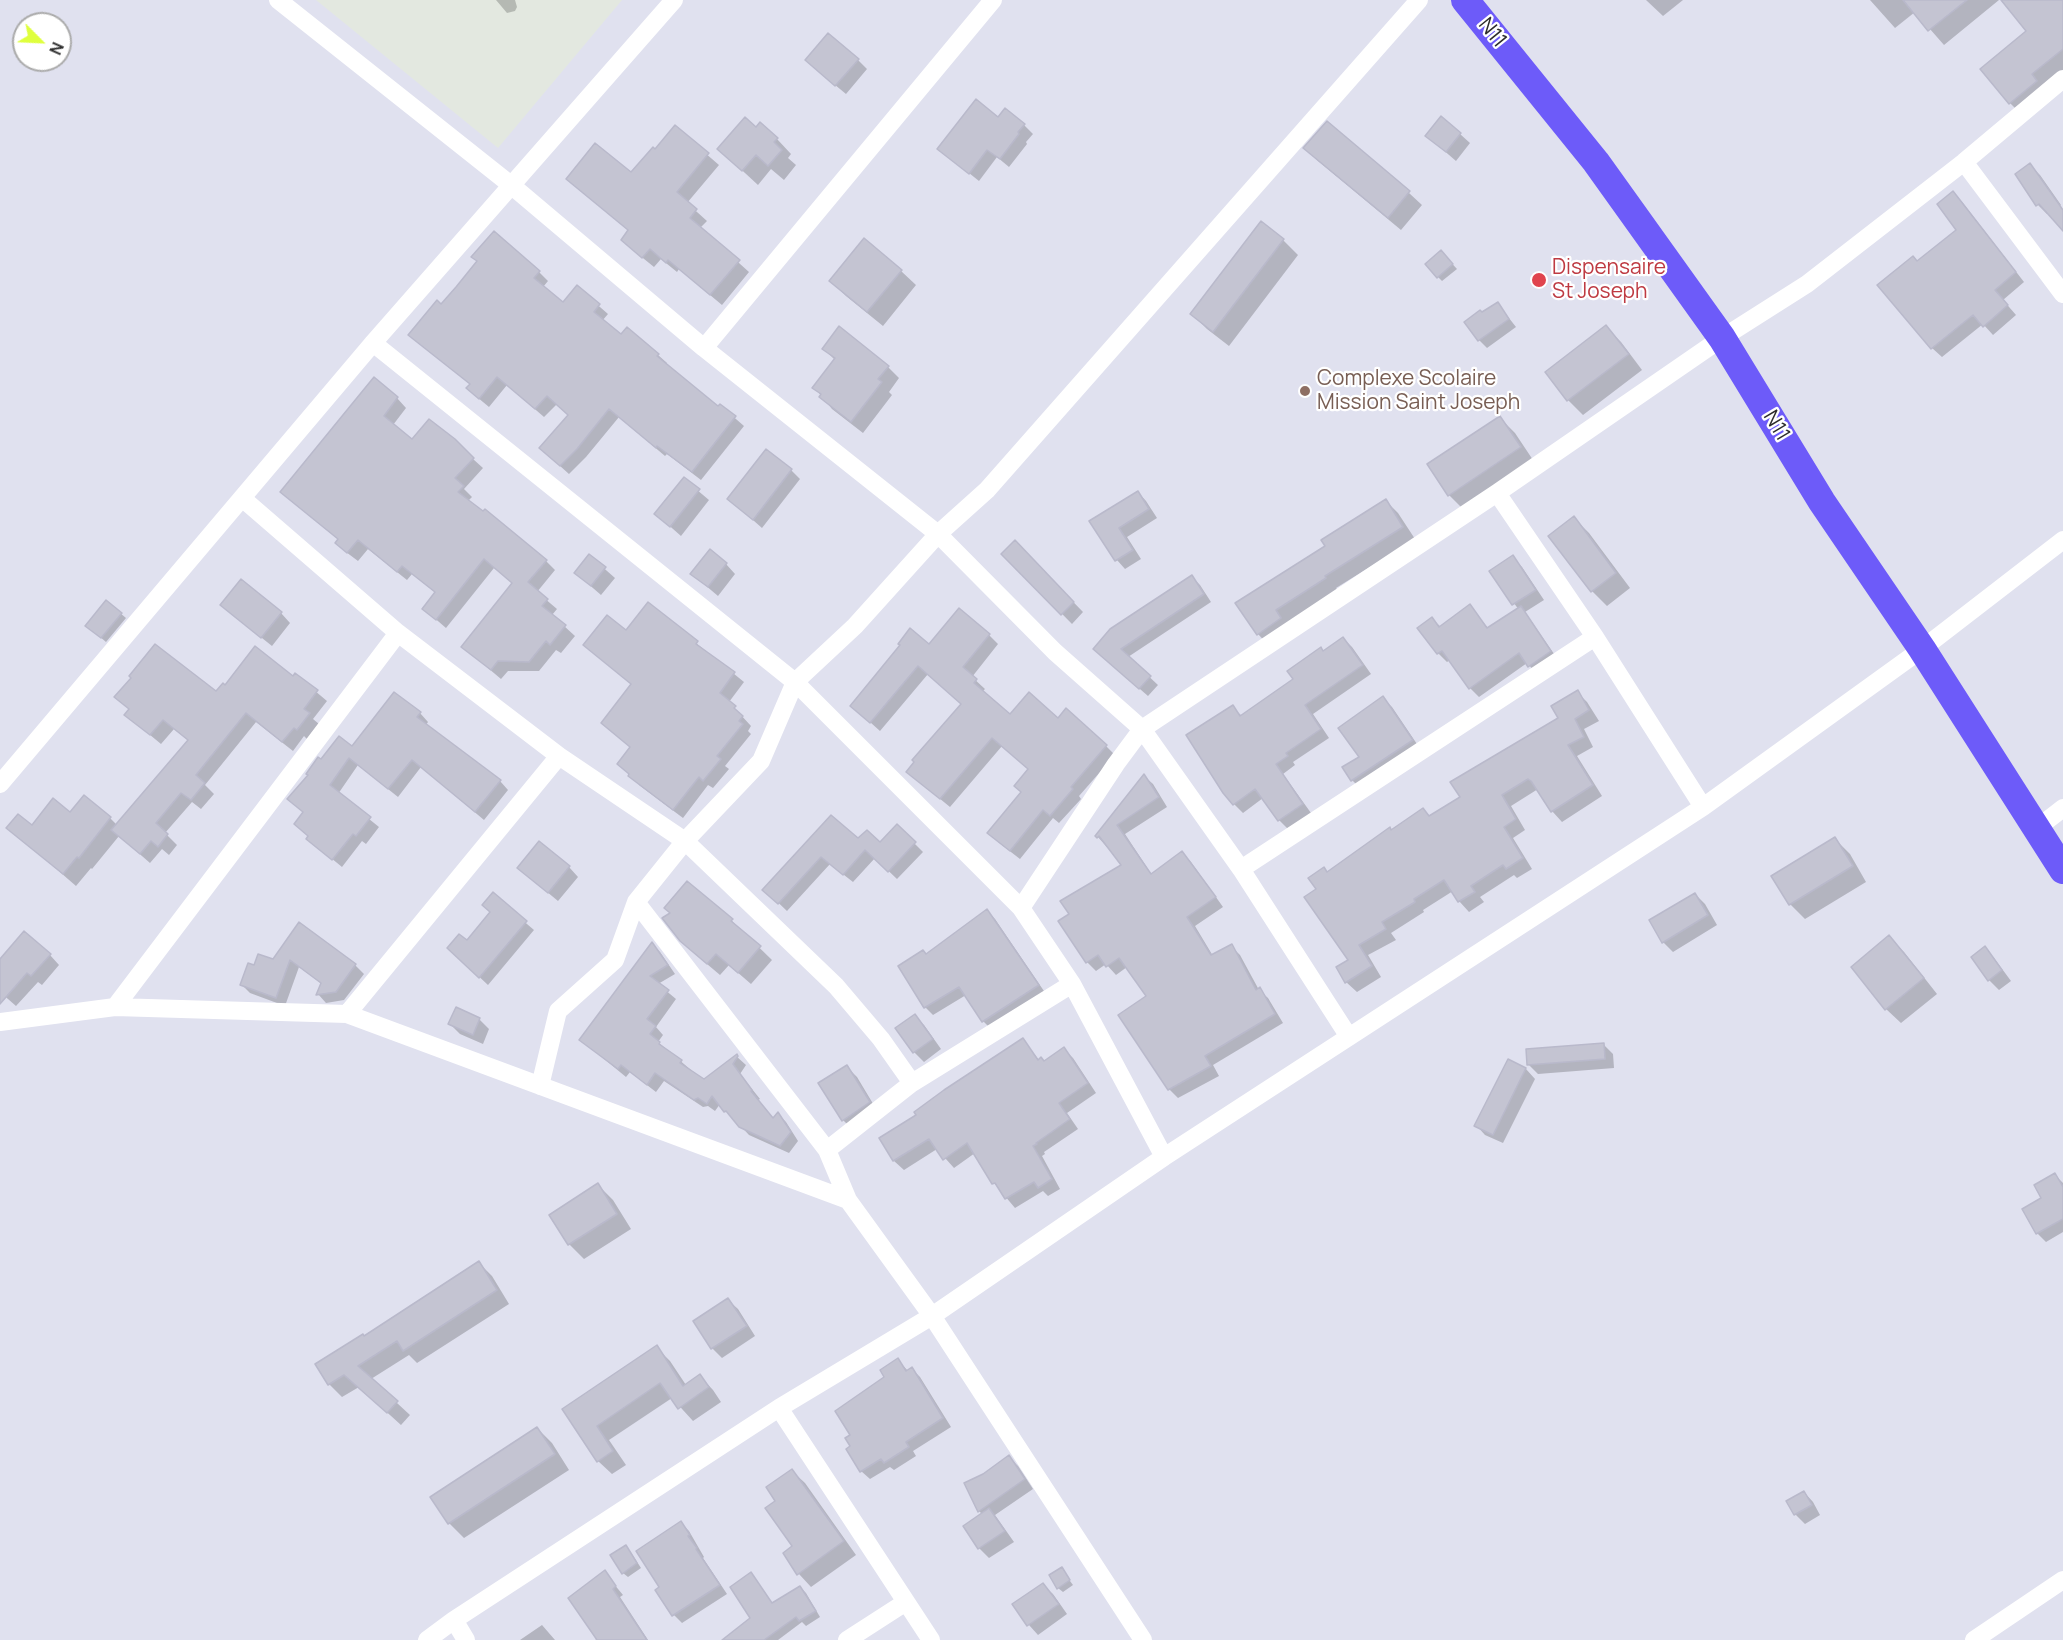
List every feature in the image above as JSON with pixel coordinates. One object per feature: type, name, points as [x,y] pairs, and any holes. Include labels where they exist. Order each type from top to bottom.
[{"type":"main road","name":"N11","points":[[1465,0],[1596,162],[1722,338],[1822,502],[1922,649],[2063,870]]},
{"type":"street","points":[[278,0],[511,185],[704,348],[938,534],[1055,652],[1142,729],[1241,869],[1349,1037]]},
{"type":"street","points":[[0,784],[373,344],[674,0]]},
{"type":"street","points":[[704,348],[993,0]]},
{"type":"street","points":[[540,1086],[558,1011],[615,960],[636,902],[685,841],[760,761],[795,682],[855,626],[938,534],[987,490],[1419,0]]},
{"type":"street","points":[[1021,908],[1116,764],[1142,729],[1497,493],[1722,338],[1807,284],[1964,162],[2063,79]]},
{"type":"street","points":[[1964,162],[2063,294]]},
{"type":"street","points":[[373,344],[795,682],[1021,908],[1072,984],[1164,1157]]},
{"type":"street","points":[[1497,493],[1595,636],[1703,807]]},
{"type":"street","points":[[242,498],[398,633],[559,756],[685,841],[836,986],[881,1040],[912,1083]]},
{"type":"street","points":[[427,1640],[454,1620],[779,1408],[932,1316],[1164,1157],[1703,807],[2060,550]]},
{"type":"street","points":[[115,1007],[398,633]]},
{"type":"street","points":[[1241,869],[1595,636]]},
{"type":"street","points":[[347,1014],[559,756]]},
{"type":"street","points":[[2036,829],[2063,808]]},
{"type":"street","points":[[636,902],[827,1150],[848,1200],[932,1316],[1143,1640]]},
{"type":"street","points":[[827,1150],[912,1083],[1072,984]]},
{"type":"street","points":[[0,1022],[115,1007],[347,1014],[848,1200]]},
{"type":"street","points":[[779,1408],[931,1640]]},
{"type":"street","points":[[1974,1640],[2063,1580]]},
{"type":"street","points":[[846,1640],[906,1602]]},
{"type":"street","points":[[454,1620],[466,1640]]},
{"type":"shaded area","points":[[316,0],[622,0],[498,148]]},
{"type":"building","points":[[1903,0],[1967,0],[1928,31]]},
{"type":"building","points":[[2001,0],[2063,0],[2063,49],[2032,74],[2037,81],[2009,104],[1980,69],[2026,31]]},
{"type":"building","points":[[828,33],[859,59],[835,86],[805,60]]},
{"type":"building","points":[[976,99],[998,117],[1005,108],[1025,124],[1000,159],[987,150],[969,174],[937,149]]},
{"type":"building","points":[[1441,116],[1461,133],[1446,152],[1425,136]]},
{"type":"building","points":[[745,117],[756,127],[760,122],[778,138],[774,142],[782,150],[768,166],[756,155],[742,171],[717,149]]},
{"type":"building","points":[[1327,121],[1410,191],[1388,218],[1303,148]]},
{"type":"building","points":[[675,125],[709,153],[677,192],[697,209],[690,218],[740,260],[710,295],[668,260],[666,263],[650,249],[642,258],[621,240],[628,230],[566,179],[595,143],[631,172],[653,147],[655,149]]},
{"type":"building","points":[[2030,163],[2063,210],[2063,231],[2039,204],[2036,206],[2015,174]]},
{"type":"building","points":[[1953,191],[2016,272],[1995,290],[2008,305],[1983,327],[1973,315],[1931,349],[1877,285],[1913,256],[1917,261],[1956,230],[1937,204]]},
{"type":"building","points":[[1261,221],[1284,239],[1213,332],[1190,314]]},
{"type":"building","points":[[494,231],[540,271],[534,278],[563,302],[577,285],[600,304],[594,312],[621,334],[627,327],[659,354],[657,356],[718,406],[720,404],[736,416],[692,472],[657,446],[656,448],[609,409],[577,449],[560,466],[539,448],[568,415],[547,396],[535,409],[497,377],[479,399],[466,388],[470,384],[408,335],[437,300],[441,304],[456,287],[477,261],[471,257]]},
{"type":"building","points":[[864,238],[902,270],[867,312],[829,281]]},
{"type":"building","points":[[1441,250],[1453,264],[1437,278],[1425,264]]},
{"type":"building","points":[[1498,302],[1509,319],[1478,341],[1464,322],[1480,310],[1482,312]]},
{"type":"building","points":[[1606,325],[1629,354],[1567,401],[1545,372]]},
{"type":"building","points":[[839,326],[889,366],[878,379],[882,382],[851,422],[819,397],[821,394],[812,388],[835,358],[822,349]]},
{"type":"building","points":[[374,377],[398,397],[384,416],[412,439],[429,419],[455,439],[474,458],[455,478],[464,486],[458,492],[483,511],[485,509],[547,560],[528,582],[548,599],[542,606],[566,625],[550,645],[546,641],[529,662],[498,661],[491,670],[461,647],[512,583],[484,559],[436,620],[422,609],[435,592],[402,566],[397,572],[358,540],[347,553],[335,543],[338,539],[280,492]]},
{"type":"building","points":[[1500,416],[1521,447],[1448,496],[1427,464]]},
{"type":"building","points":[[766,449],[792,469],[753,520],[727,499]]},
{"type":"building","points":[[684,477],[700,489],[670,527],[654,514]]},
{"type":"building","points":[[1138,491],[1149,509],[1119,528],[1133,550],[1115,561],[1089,521]]},
{"type":"building","points":[[1386,499],[1403,527],[1276,610],[1281,618],[1257,635],[1235,603],[1325,546],[1321,540]]},
{"type":"building","points":[[1574,516],[1616,573],[1591,592],[1548,536]]},
{"type":"building","points":[[1015,540],[1074,602],[1061,615],[1001,554]]},
{"type":"building","points":[[710,549],[727,563],[708,587],[690,574]]},
{"type":"building","points":[[589,554],[606,567],[591,586],[574,573]]},
{"type":"building","points":[[1513,555],[1536,590],[1512,605],[1489,571]]},
{"type":"building","points":[[1192,575],[1204,594],[1121,649],[1151,676],[1139,689],[1093,649],[1110,629]]},
{"type":"building","points":[[241,579],[282,612],[261,638],[220,605]]},
{"type":"building","points":[[106,600],[122,613],[101,638],[85,626]]},
{"type":"building","points":[[648,602],[698,641],[696,644],[735,672],[720,693],[736,706],[734,708],[743,716],[739,721],[743,724],[717,756],[721,759],[703,781],[699,777],[673,810],[628,776],[629,774],[617,764],[630,747],[601,723],[631,684],[583,645],[607,615],[626,630]]},
{"type":"building","points":[[1470,604],[1487,628],[1521,606],[1551,651],[1528,667],[1519,653],[1469,689],[1442,651],[1437,654],[1417,628],[1432,617],[1439,627]]},
{"type":"building","points":[[959,608],[990,634],[963,667],[977,679],[974,683],[1010,714],[1029,692],[1058,718],[1066,708],[1107,745],[1050,816],[1043,810],[1010,851],[987,833],[1021,792],[1014,786],[1028,769],[992,738],[940,799],[906,772],[914,762],[912,760],[961,704],[918,666],[870,723],[850,706],[900,645],[898,644],[910,628],[929,644]]},
{"type":"building","points":[[1343,637],[1363,665],[1305,705],[1321,729],[1286,753],[1288,756],[1276,764],[1303,804],[1278,821],[1255,789],[1233,805],[1186,735],[1233,705],[1240,716],[1293,679],[1287,671],[1321,647],[1323,651]]},
{"type":"building","points":[[155,644],[216,691],[223,683],[225,685],[255,646],[293,676],[295,673],[318,690],[304,709],[310,713],[297,730],[294,728],[282,742],[246,713],[196,775],[205,783],[191,800],[181,793],[156,823],[168,834],[158,847],[151,841],[140,854],[111,830],[188,740],[163,720],[150,735],[124,715],[129,709],[114,697],[131,678],[129,676]]},
{"type":"building","points":[[1578,690],[1589,710],[1575,719],[1584,737],[1568,745],[1593,785],[1551,812],[1528,779],[1502,795],[1516,819],[1504,827],[1523,858],[1506,869],[1503,865],[1471,886],[1475,892],[1458,902],[1444,880],[1414,899],[1415,902],[1382,922],[1386,929],[1359,945],[1372,966],[1345,983],[1336,967],[1348,960],[1304,897],[1316,889],[1308,878],[1324,867],[1327,872],[1390,827],[1391,830],[1423,808],[1429,816],[1460,797],[1450,782],[1558,718],[1551,706]]},
{"type":"building","points":[[394,692],[421,712],[417,717],[501,780],[475,812],[412,760],[388,789],[349,758],[330,785],[371,817],[356,836],[353,834],[332,860],[306,839],[308,836],[294,824],[303,812],[287,799],[308,775],[306,774],[318,757],[321,759],[339,736],[352,746]]},
{"type":"building","points":[[1383,696],[1413,740],[1351,781],[1342,767],[1359,757],[1338,728]]},
{"type":"building","points":[[1144,774],[1159,797],[1117,825],[1151,874],[1182,851],[1216,897],[1187,917],[1211,955],[1232,944],[1256,990],[1260,987],[1275,1014],[1205,1056],[1211,1066],[1168,1090],[1118,1015],[1146,996],[1119,958],[1106,967],[1098,955],[1086,963],[1058,921],[1069,914],[1060,901],[1121,865],[1099,836],[1097,838],[1095,836]]},
{"type":"building","points":[[84,795],[111,817],[79,858],[77,857],[63,874],[6,828],[18,814],[32,825],[53,798],[70,812]]},
{"type":"building","points":[[831,815],[858,838],[867,830],[880,842],[897,824],[916,842],[888,872],[865,850],[843,875],[821,857],[778,904],[762,890]]},
{"type":"building","points":[[1835,837],[1853,866],[1789,905],[1771,876]]},
{"type":"building","points":[[539,841],[570,866],[548,893],[517,868]]},
{"type":"building","points":[[687,881],[733,919],[731,921],[761,946],[738,973],[716,954],[707,964],[680,941],[662,918],[670,913],[664,908]]},
{"type":"building","points":[[493,892],[527,921],[479,978],[447,948],[459,934],[467,940],[490,912],[482,905]]},
{"type":"building","points":[[1695,893],[1708,915],[1662,943],[1649,920]]},
{"type":"building","points":[[987,909],[1039,985],[982,1022],[959,987],[924,1008],[898,966],[923,950],[926,954]]},
{"type":"building","points":[[299,922],[356,964],[336,992],[316,995],[321,983],[290,960],[276,998],[240,985],[248,963],[254,965],[258,954],[273,959]]},
{"type":"building","points":[[24,931],[51,954],[31,976],[27,973],[0,1004],[0,959]]},
{"type":"building","points":[[1889,935],[1924,978],[1885,1010],[1851,967]]},
{"type":"building","points":[[652,942],[668,965],[650,976],[669,990],[647,1019],[656,1026],[650,1034],[660,1042],[659,1044],[682,1060],[680,1063],[704,1079],[737,1054],[733,1064],[751,1091],[773,1118],[778,1112],[791,1132],[780,1146],[739,1127],[712,1096],[707,1104],[698,1098],[694,1100],[655,1073],[647,1085],[621,1065],[618,1069],[579,1040]]},
{"type":"building","points":[[1985,946],[2002,970],[1988,981],[1971,957]]},
{"type":"building","points":[[456,1007],[480,1018],[473,1035],[448,1024]]},
{"type":"building","points":[[915,1014],[933,1039],[913,1053],[895,1028]]},
{"type":"building","points":[[1023,1038],[1038,1060],[1041,1057],[1044,1061],[1064,1047],[1088,1083],[1059,1103],[1070,1119],[1033,1146],[1052,1179],[1038,1188],[1034,1182],[1005,1199],[995,1183],[992,1184],[967,1143],[943,1160],[929,1139],[893,1161],[879,1138],[916,1115],[914,1112],[944,1090]]},
{"type":"building","points":[[1604,1043],[1605,1059],[1527,1065],[1526,1049]]},
{"type":"building","points":[[1508,1059],[1526,1068],[1493,1135],[1474,1126]]},
{"type":"building","points":[[847,1065],[870,1102],[842,1121],[818,1083]]},
{"type":"building","points":[[2055,1173],[2063,1187],[2063,1219],[2036,1234],[2022,1209],[2041,1198],[2034,1185]]},
{"type":"building","points":[[598,1183],[617,1214],[568,1245],[549,1215]]},
{"type":"building","points":[[479,1261],[497,1290],[403,1351],[397,1341],[358,1366],[398,1401],[387,1413],[344,1375],[328,1385],[315,1364],[363,1334],[364,1336]]},
{"type":"building","points":[[728,1298],[747,1326],[711,1349],[693,1321]]},
{"type":"building","points":[[657,1345],[683,1386],[700,1374],[709,1387],[678,1409],[660,1383],[597,1426],[613,1451],[597,1462],[562,1409]]},
{"type":"building","points":[[898,1358],[906,1371],[912,1367],[943,1418],[906,1442],[909,1447],[884,1463],[881,1459],[860,1472],[846,1449],[850,1446],[845,1438],[850,1435],[835,1411],[884,1377],[880,1370]]},
{"type":"building","points":[[537,1427],[555,1454],[448,1524],[430,1497]]},
{"type":"building","points":[[1009,1455],[1025,1479],[978,1512],[964,1483],[983,1474]]},
{"type":"building","points":[[792,1469],[844,1541],[797,1575],[783,1553],[792,1546],[765,1508],[775,1501],[766,1487]]},
{"type":"building","points":[[1804,1491],[1812,1505],[1794,1515],[1786,1501]]},
{"type":"building","points":[[989,1508],[1005,1531],[978,1549],[963,1526]]},
{"type":"building","points":[[681,1521],[690,1535],[688,1536],[720,1585],[672,1616],[655,1590],[659,1587],[636,1551]]},
{"type":"building","points":[[626,1545],[637,1563],[622,1574],[610,1555]]},
{"type":"building","points":[[1062,1567],[1070,1580],[1057,1589],[1049,1575]]},
{"type":"building","points":[[605,1570],[616,1586],[613,1589],[647,1640],[597,1640],[568,1598]]},
{"type":"building","points":[[751,1572],[772,1603],[800,1586],[816,1611],[799,1621],[796,1617],[764,1640],[722,1640],[750,1618],[730,1587]]},
{"type":"building","points":[[1043,1583],[1059,1604],[1027,1626],[1012,1604]]},
{"type":"place","name":"Dispensaire St Joseph","points":[[1539,280]]},
{"type":"place","name":"Complexe Scolaire Mission Saint Joseph","points":[[1305,391]]}]
